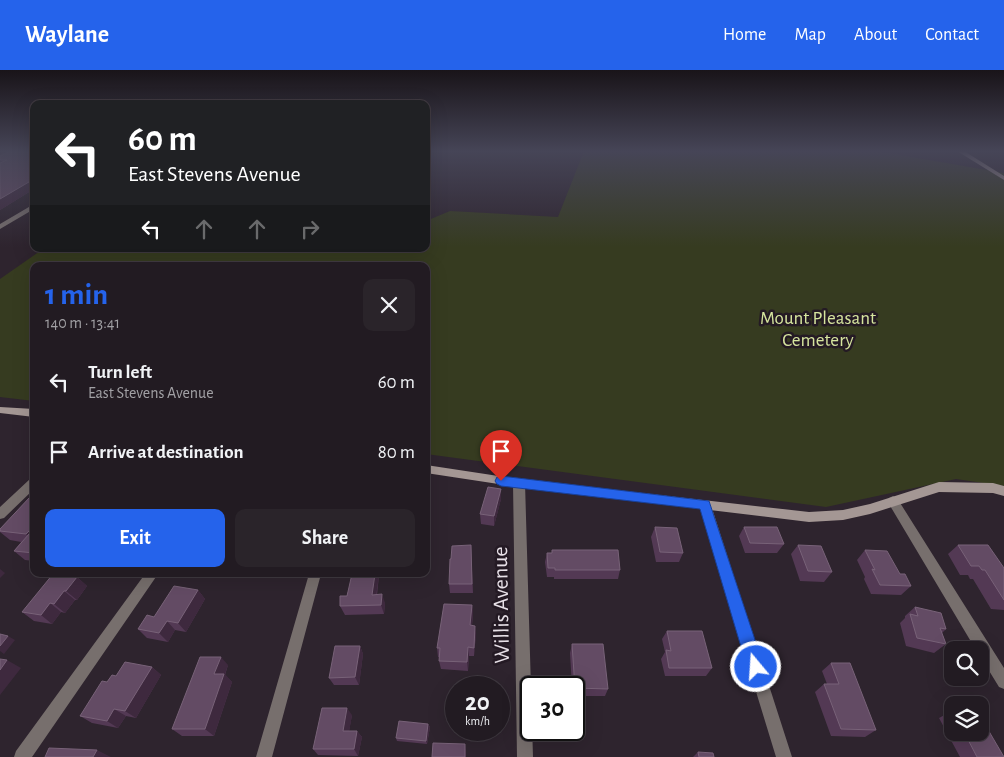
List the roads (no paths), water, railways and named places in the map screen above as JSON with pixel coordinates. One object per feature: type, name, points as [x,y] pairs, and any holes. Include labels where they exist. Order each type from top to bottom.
[{"type":"street","points":[[0,227],[30,208]]},
{"type":"street","points":[[0,410],[30,413]]},
{"type":"street","points":[[430,470],[519,483],[809,517],[843,515],[870,509],[939,487],[993,488],[1004,491]]},
{"type":"street","name":"Willis Avenue","points":[[519,483],[524,757]]},
{"type":"street","points":[[0,514],[30,486]]},
{"type":"street","points":[[893,501],[1004,682]]},
{"type":"street","points":[[705,505],[784,757]]},
{"type":"street","points":[[22,757],[150,577]]},
{"type":"street","points":[[264,757],[314,577]]},
{"type":"park label","name":"Mount Pleasant Cemetery","points":[[818,328]]}]
